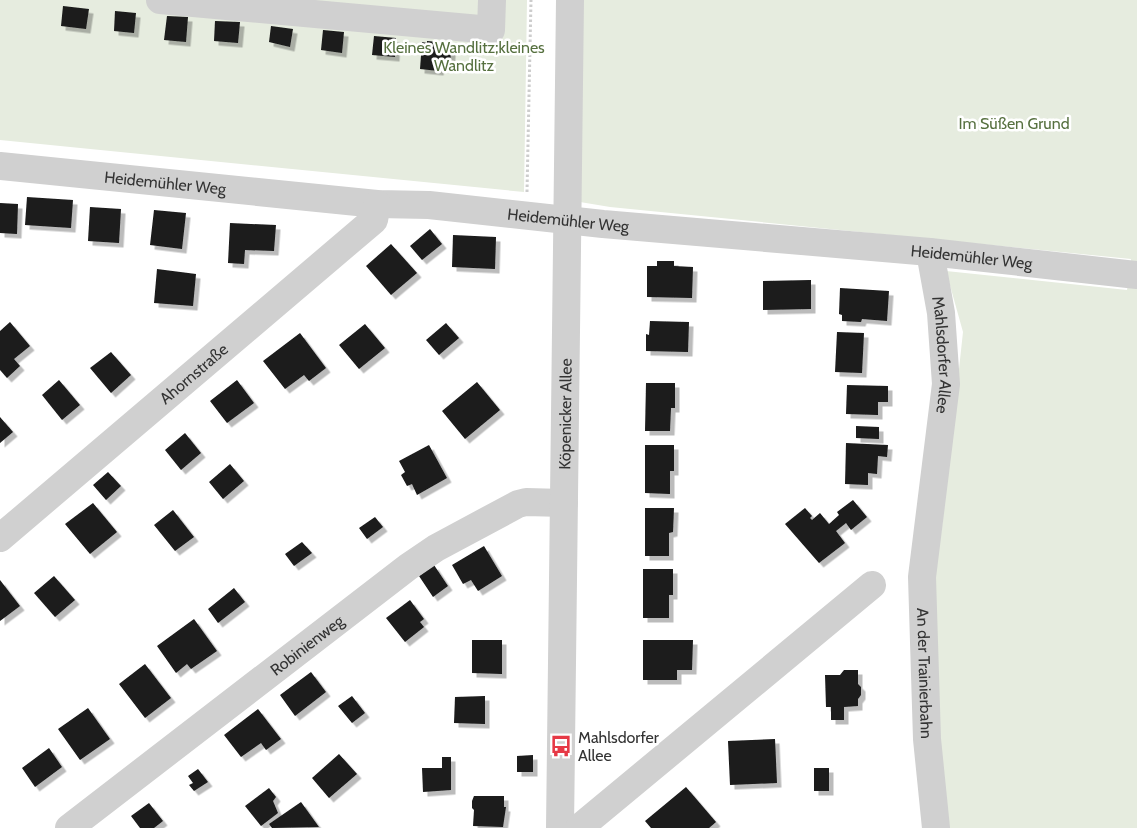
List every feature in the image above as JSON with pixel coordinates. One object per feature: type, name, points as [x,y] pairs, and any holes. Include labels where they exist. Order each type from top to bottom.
[{"type":"street","points":[[160,0],[491,30],[492,0]]},
{"type":"street","name":"Köpenicker Allee","points":[[560,828],[570,0]]},
{"type":"street","name":"Heidemühler Weg","points":[[0,166],[377,204],[429,205],[568,220],[930,252],[1137,275]]},
{"type":"street","name":"Ahornstraße","points":[[0,538],[374,220],[377,204]]},
{"type":"street","name":"Mahlsdorfer Allee","points":[[930,252],[941,313],[946,384],[930,519]]},
{"type":"street","name":"Robinienweg","points":[[69,828],[408,567],[436,548],[518,504],[526,502],[564,503]]},
{"type":"street","name":"An der Trainierbahn","points":[[930,519],[922,577],[927,739],[936,828]]},
{"type":"street","points":[[579,828],[872,585]]},
{"type":"path","points":[[527,216],[531,0]]},
{"type":"green space","name":"Kleines Wandlitz;kleines Wandlitz","points":[[0,0],[527,0],[524,192],[0,140]]},
{"type":"green space","name":"Im Süßen Grund","points":[[577,0],[1137,0],[1137,828],[942,828],[931,601],[942,526],[963,332],[946,271],[1127,290],[1131,259],[610,207],[574,201]]},
{"type":"building","points":[[63,6],[89,9],[86,29],[61,26]]},
{"type":"building","points":[[115,11],[136,13],[134,33],[114,31]]},
{"type":"building","points":[[167,16],[188,17],[186,42],[164,40]]},
{"type":"building","points":[[215,21],[240,22],[238,43],[214,41]]},
{"type":"building","points":[[271,26],[293,29],[290,47],[269,42]]},
{"type":"building","points":[[323,30],[344,32],[342,53],[321,50]]},
{"type":"building","points":[[374,36],[396,38],[395,57],[372,55]]},
{"type":"building","points":[[427,41],[452,43],[450,63],[441,62],[439,71],[420,69],[422,42],[427,43]]},
{"type":"building","points":[[27,197],[73,200],[71,228],[25,225]]},
{"type":"building","points":[[0,203],[18,204],[17,234],[0,233]]},
{"type":"building","points":[[90,207],[121,209],[119,243],[88,241]]},
{"type":"building","points":[[154,210],[186,213],[182,249],[150,245]]},
{"type":"building","points":[[230,223],[276,225],[274,251],[245,250],[244,264],[228,263]]},
{"type":"building","points":[[430,229],[442,244],[422,260],[410,246]]},
{"type":"building","points":[[453,235],[496,237],[495,269],[452,267]]},
{"type":"building","points":[[391,244],[417,273],[391,295],[366,266]]},
{"type":"building","points":[[657,261],[674,261],[674,266],[693,267],[692,298],[647,297],[647,266],[657,266]]},
{"type":"building","points":[[157,269],[196,274],[193,306],[154,303]]},
{"type":"building","points":[[811,280],[811,309],[763,310],[763,281]]},
{"type":"building","points":[[840,288],[889,291],[887,321],[862,319],[861,322],[842,321],[842,315],[839,314]]},
{"type":"building","points":[[650,321],[689,322],[688,352],[646,351],[646,334],[649,335]]},
{"type":"building","points":[[10,322],[30,346],[14,359],[20,366],[7,378],[0,370],[0,331]]},
{"type":"building","points":[[446,323],[459,338],[439,355],[426,340]]},
{"type":"building","points":[[365,324],[385,348],[359,369],[339,345]]},
{"type":"building","points":[[837,332],[864,333],[862,373],[835,372]]},
{"type":"building","points":[[300,333],[326,368],[309,381],[304,375],[285,389],[263,361]]},
{"type":"building","points":[[111,352],[131,375],[111,393],[90,368]]},
{"type":"building","points":[[59,380],[80,405],[62,420],[42,395]]},
{"type":"building","points":[[237,380],[254,403],[227,423],[210,401]]},
{"type":"building","points":[[477,382],[500,410],[465,439],[442,411]]},
{"type":"building","points":[[646,383],[675,383],[675,408],[671,408],[670,431],[645,431]]},
{"type":"building","points":[[847,385],[888,386],[888,402],[878,402],[878,415],[846,414]]},
{"type":"building","points":[[0,417],[13,432],[0,443]]},
{"type":"building","points":[[856,426],[879,427],[879,439],[856,438]]},
{"type":"building","points":[[185,433],[201,453],[181,470],[165,450]]},
{"type":"building","points":[[846,443],[888,445],[887,457],[878,456],[877,474],[868,473],[868,485],[845,484]]},
{"type":"building","points":[[429,445],[447,478],[417,495],[412,484],[407,486],[401,475],[405,472],[399,461]]},
{"type":"building","points":[[645,445],[674,445],[674,471],[670,471],[670,494],[645,493]]},
{"type":"building","points":[[230,464],[244,481],[223,499],[209,482]]},
{"type":"building","points":[[108,472],[121,486],[106,500],[93,485]]},
{"type":"building","points":[[853,500],[867,517],[851,530],[846,523],[836,531],[845,543],[819,563],[785,524],[805,508],[812,516],[810,518],[812,520],[820,513],[829,524],[839,515],[837,512]]},
{"type":"building","points":[[93,503],[117,532],[90,554],[65,524]]},
{"type":"building","points":[[645,508],[674,508],[673,532],[669,533],[669,556],[645,556]]},
{"type":"building","points":[[173,510],[194,537],[175,551],[154,525]]},
{"type":"building","points":[[375,517],[383,527],[367,539],[359,528]]},
{"type":"building","points":[[302,542],[312,553],[294,566],[285,554]]},
{"type":"building","points":[[484,546],[502,576],[478,591],[471,580],[463,584],[452,565]]},
{"type":"building","points":[[434,565],[448,586],[433,597],[419,576]]},
{"type":"building","points":[[643,569],[673,569],[673,595],[669,595],[669,618],[643,618]]},
{"type":"building","points":[[54,576],[75,600],[55,617],[34,593]]},
{"type":"building","points":[[0,580],[20,606],[0,621]]},
{"type":"building","points":[[234,588],[245,602],[218,623],[208,609]]},
{"type":"building","points":[[410,600],[424,619],[420,622],[424,627],[405,642],[386,618]]},
{"type":"building","points":[[194,619],[217,651],[191,669],[187,664],[176,673],[157,646]]},
{"type":"building","points":[[472,640],[502,640],[502,674],[472,673]]},
{"type":"building","points":[[643,640],[693,640],[692,670],[677,670],[677,680],[643,680]]},
{"type":"building","points":[[145,664],[171,698],[145,718],[119,684]]},
{"type":"building","points":[[844,670],[858,670],[858,684],[861,687],[861,695],[858,699],[858,706],[844,707],[844,720],[831,720],[831,707],[826,707],[825,675],[840,675]]},
{"type":"building","points":[[311,672],[326,692],[295,716],[280,695]]},
{"type":"building","points":[[352,696],[365,713],[352,723],[338,706]]},
{"type":"building","points":[[485,696],[485,724],[454,723],[455,697]]},
{"type":"building","points":[[88,708],[110,739],[80,760],[58,729]]},
{"type":"building","points":[[258,709],[281,739],[266,750],[261,743],[241,757],[224,735]]},
{"type":"building","points":[[775,739],[777,783],[730,785],[728,741]]},
{"type":"building","points":[[49,748],[62,767],[35,787],[22,768]]},
{"type":"building","points":[[339,754],[357,774],[329,798],[312,778]]},
{"type":"building","points":[[533,755],[533,772],[517,772],[517,756]]},
{"type":"building","points":[[442,757],[451,757],[451,790],[423,792],[422,768],[442,768]]},
{"type":"building","points":[[814,768],[829,768],[829,791],[814,791]]},
{"type":"building","points":[[198,769],[208,782],[194,791],[189,785],[193,783],[188,776]]},
{"type":"building","points":[[686,787],[716,822],[709,828],[651,828],[645,821]]},
{"type":"building","points":[[269,788],[276,797],[273,801],[278,813],[261,826],[245,806]]},
{"type":"building","points":[[474,796],[504,796],[504,807],[506,807],[503,827],[473,826],[474,810],[472,808],[472,801]]},
{"type":"building","points":[[301,802],[319,827],[272,828],[269,824]]},
{"type":"building","points":[[149,803],[163,821],[154,828],[140,828],[131,816]]},
{"type":"place","name":"Mahlsdorfer Allee","points":[[561,746]]}]
